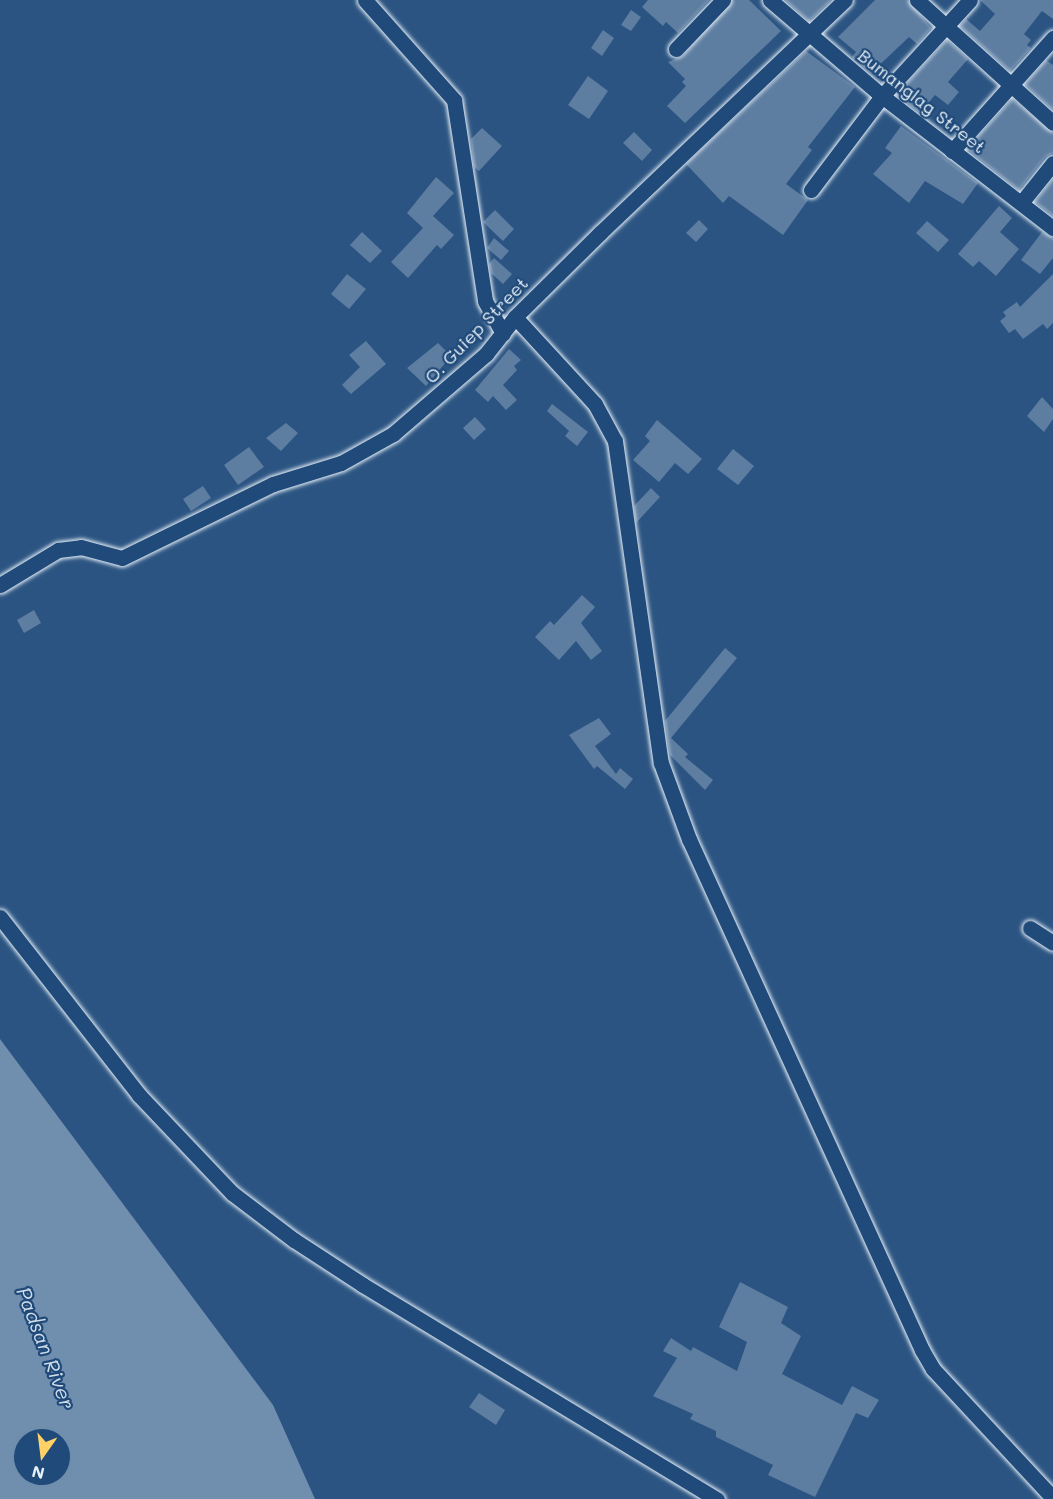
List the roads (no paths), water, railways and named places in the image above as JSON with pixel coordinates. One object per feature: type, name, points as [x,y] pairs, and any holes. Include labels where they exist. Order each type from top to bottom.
[{"type":"street","points":[[365,0],[454,100],[484,302],[503,333]]},
{"type":"street","points":[[676,49],[723,0]]},
{"type":"street","name":"Bumanglag Street","points":[[770,0],[882,96],[1053,228]]},
{"type":"street","name":"O. Guiep Street","points":[[0,585],[58,550],[81,547],[122,558],[273,484],[341,463],[370,449],[420,414],[503,333],[515,317],[845,0]]},
{"type":"street","points":[[917,0],[1053,123]]},
{"type":"street","points":[[811,190],[882,96],[970,0]]},
{"type":"street","points":[[952,151],[1053,38]]},
{"type":"street","points":[[1021,204],[1053,163]]},
{"type":"street","points":[[515,317],[595,404],[615,441],[661,763],[689,839],[922,1350],[933,1369],[1053,1498]]},
{"type":"street","points":[[0,917],[138,1095],[232,1193],[294,1240],[363,1285],[717,1499]]},
{"type":"street","points":[[1030,928],[1053,943]]},
{"type":"water","name":"Padsan River","points":[[0,1039],[273,1405],[315,1499],[0,1499]]}]
